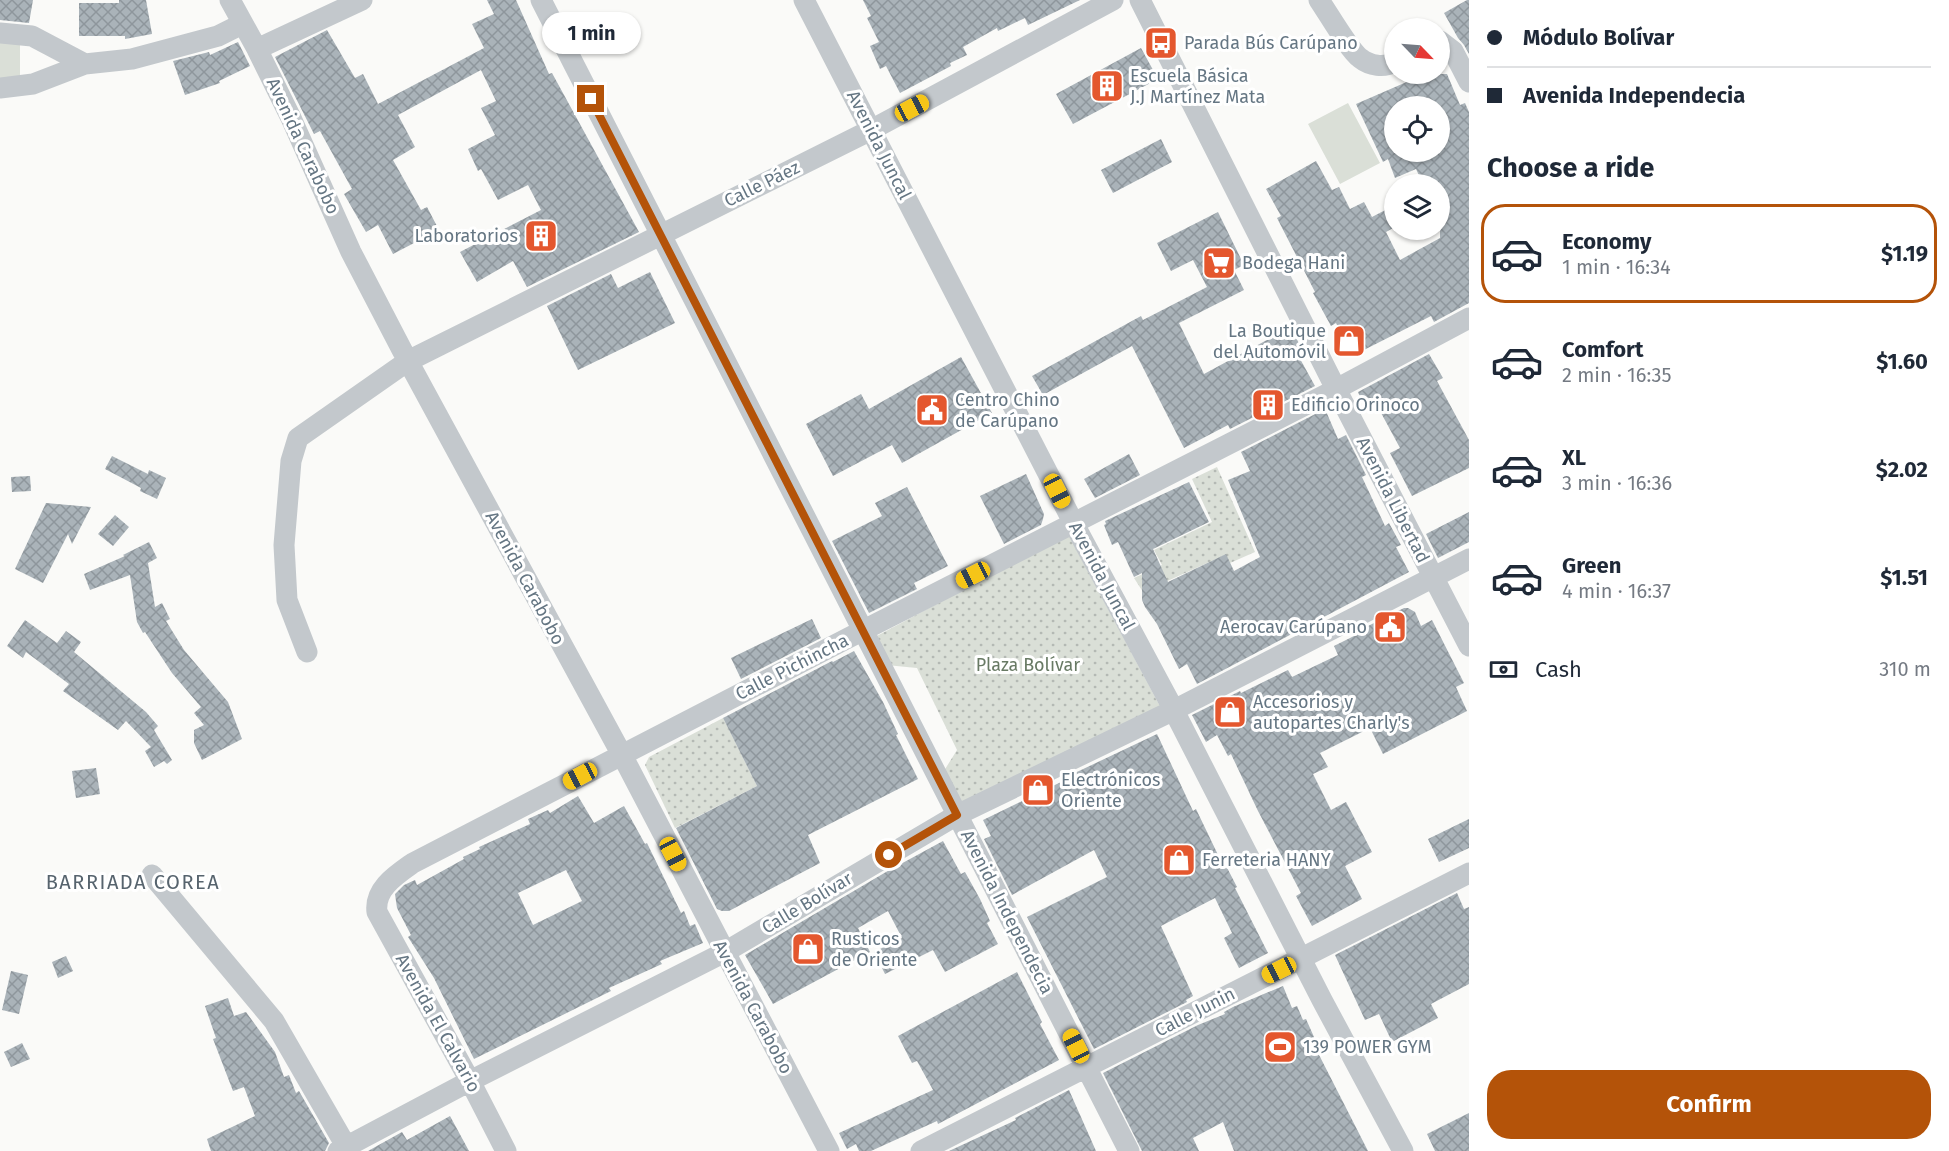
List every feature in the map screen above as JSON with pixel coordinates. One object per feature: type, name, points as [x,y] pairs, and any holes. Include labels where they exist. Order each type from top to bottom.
[{"type":"street","name":"Avenida Carabobo","points":[[230,0],[291,118],[351,252],[622,755],[829,1151]]},
{"type":"street","name":"Avenida Independecia","points":[[541,0],[1129,1151]]},
{"type":"street","name":"Avenida Juncal","points":[[804,0],[1074,524],[1174,710],[1300,959],[1402,1151]]},
{"type":"street","name":"Calle Páez","points":[[308,652],[287,600],[284,545],[291,461],[298,438],[408,361],[871,130],[1113,0]]},
{"type":"street","name":"Avenida Libertad","points":[[1140,0],[1336,389],[1469,646]]},
{"type":"street","points":[[1319,0],[1358,58],[1374,66],[1384,65]]},
{"type":"street","points":[[257,50],[355,1]]},
{"type":"street","points":[[0,88],[33,84],[85,64],[132,59],[209,39],[242,24]]},
{"type":"street","points":[[0,33],[32,36],[85,64]]},
{"type":"street","points":[[1450,49],[1469,82]]},
{"type":"street","name":"Calle Pichincha","points":[[379,894],[390,881],[413,863],[1336,389],[1469,318]]},
{"type":"street","name":"Calle Bolívar","points":[[342,1149],[470,1080],[725,952],[957,815],[1174,710],[1469,559]]},
{"type":"street","name":"Calle Junin","points":[[921,1151],[1469,873]]},
{"type":"street","points":[[152,875],[274,1021],[342,1149]]},
{"type":"street","name":"Avenida El Calvario","points":[[379,894],[376,903],[377,912],[470,1080],[506,1151]]},
{"type":"green space","points":[[0,39],[20,39],[20,83],[0,83]]},
{"type":"green space","points":[[1348,103],[1380,163],[1340,184],[1308,124]]},
{"type":"green space","points":[[1217,467],[1255,552],[1230,563],[1225,555],[1143,592],[1134,578],[1162,565],[1154,550],[1212,522],[1192,479]]},
{"type":"green space","name":"Plaza Bolívar","points":[[1068,534],[1162,710],[957,804],[942,774],[957,750],[917,668],[886,665],[873,638]]},
{"type":"green space","points":[[723,718],[757,786],[675,828],[645,765],[649,757]]},
{"type":"building","points":[[0,0],[33,0],[29,23],[0,20]]},
{"type":"building","points":[[119,0],[146,0],[152,34],[125,39],[125,36],[79,36],[79,3],[119,3]]},
{"type":"building","points":[[487,0],[516,0],[549,74],[552,73],[639,232],[527,287],[513,261],[477,282],[460,252],[541,210],[528,185],[498,200],[481,169],[478,171],[468,149],[495,135],[481,108],[496,101],[481,70],[398,115],[415,147],[393,160],[421,210],[427,207],[439,230],[393,254],[378,225],[366,232],[344,194],[352,189],[320,131],[314,134],[275,57],[327,30],[355,78],[363,74],[378,104],[484,48],[472,24],[494,14]]},
{"type":"building","points":[[863,0],[1080,0],[1028,25],[1025,18],[998,31],[997,28],[963,47],[967,55],[950,63],[951,66],[900,93],[886,66],[880,69],[870,46],[879,42],[867,18],[871,16]]},
{"type":"building","points":[[1469,0],[1469,54],[1450,24],[1450,18],[1447,18],[1444,13]]},
{"type":"building","points":[[238,42],[250,66],[219,81],[220,83],[185,95],[173,61],[209,52],[210,55]]},
{"type":"building","name":"Escuela Básica J.J Martínez Mata","points":[[1141,48],[1158,79],[1073,124],[1056,94]]},
{"type":"building","points":[[1450,81],[1460,105],[1465,103],[1469,112],[1469,303],[1434,322],[1431,316],[1352,356],[1336,323],[1331,326],[1313,293],[1315,292],[1277,218],[1281,216],[1266,189],[1316,161],[1332,190],[1339,187],[1350,209],[1364,202],[1372,217],[1384,211],[1384,240],[1390,240],[1400,260],[1436,240],[1450,240],[1450,174],[1418,174],[1416,169],[1404,174],[1394,174],[1389,162],[1450,162],[1450,96],[1384,96],[1383,162],[1356,104],[1402,84],[1450,84]]},
{"type":"building","points":[[1161,139],[1172,162],[1113,193],[1101,170]]},
{"type":"building","points":[[1218,212],[1244,265],[1234,270],[1244,290],[1179,323],[1204,374],[1291,327],[1304,354],[1299,357],[1315,386],[1230,429],[1228,425],[1184,448],[1132,346],[1043,395],[1032,376],[1141,316],[1143,320],[1207,287],[1193,260],[1171,271],[1157,243]]},
{"type":"building","points":[[650,272],[675,323],[578,370],[547,306],[611,274],[618,288]]},
{"type":"building","points":[[1429,354],[1443,378],[1437,381],[1469,440],[1469,468],[1412,496],[1390,453],[1400,448],[1373,398],[1363,404],[1358,392]]},
{"type":"building","name":"Centro Chino de Carúpano","points":[[961,357],[992,413],[902,463],[892,445],[833,476],[806,424],[861,394],[869,409]]},
{"type":"building","points":[[1325,409],[1338,439],[1346,435],[1366,475],[1362,477],[1385,526],[1389,523],[1401,545],[1396,547],[1409,572],[1197,684],[1187,664],[1179,669],[1157,624],[1142,600],[1142,573],[1134,577],[1118,542],[1112,545],[1104,525],[1105,521],[1189,482],[1209,522],[1153,549],[1168,582],[1226,554],[1234,571],[1260,557],[1228,480],[1250,471],[1241,452]]},
{"type":"building","points":[[1129,454],[1140,475],[1095,498],[1084,479]]},
{"type":"building","points":[[112,456],[148,474],[149,470],[166,478],[157,499],[105,469]]},
{"type":"building","points":[[1026,474],[1044,514],[1043,519],[1041,525],[1004,544],[980,496]]},
{"type":"building","points":[[30,476],[31,491],[12,492],[11,477]]},
{"type":"building","points":[[907,487],[948,566],[914,583],[917,589],[869,613],[832,541],[882,516],[875,503]]},
{"type":"building","points":[[46,503],[91,507],[72,544],[68,534],[43,583],[15,569]]},
{"type":"building","points":[[1469,512],[1469,542],[1438,558],[1426,534]]},
{"type":"building","points":[[115,515],[129,527],[113,546],[98,534]]},
{"type":"building","points":[[149,542],[157,558],[148,563],[155,607],[162,603],[170,619],[166,621],[184,650],[228,702],[242,739],[202,760],[194,743],[194,730],[204,725],[194,713],[201,707],[172,673],[137,622],[130,575],[90,590],[84,574],[125,556],[123,555]]},
{"type":"building","points":[[1404,608],[1415,612],[1421,626],[1432,620],[1464,683],[1456,687],[1467,711],[1383,754],[1370,728],[1320,753],[1328,767],[1313,774],[1331,810],[1346,802],[1372,852],[1345,866],[1362,899],[1312,926],[1296,896],[1301,893],[1231,754],[1228,756],[1217,735],[1206,742],[1192,715],[1288,670],[1292,677],[1338,655],[1334,646]]},
{"type":"building","points":[[812,619],[821,638],[741,679],[731,658]]},
{"type":"building","points":[[25,620],[57,643],[66,631],[81,642],[74,652],[146,712],[158,726],[154,730],[172,760],[167,764],[164,761],[154,767],[145,751],[151,747],[126,721],[118,730],[63,691],[69,684],[26,652],[23,658],[7,646]]},
{"type":"building","points":[[854,651],[883,702],[898,734],[896,735],[918,779],[808,835],[820,863],[729,911],[717,909],[676,828],[757,786],[723,718]]},
{"type":"building","points":[[1157,734],[1193,811],[1196,809],[1220,859],[1222,858],[1268,953],[1239,968],[1224,938],[1232,933],[1215,898],[1161,926],[1193,996],[1186,1000],[1187,1002],[1094,1049],[1027,917],[1107,877],[1094,850],[1012,895],[984,839],[991,836],[983,820]]},
{"type":"building","points":[[96,768],[100,794],[76,798],[72,771]]},
{"type":"building","points":[[578,796],[594,823],[624,806],[645,844],[647,843],[681,913],[684,911],[690,926],[695,924],[703,943],[660,961],[662,964],[609,988],[611,991],[474,1059],[434,978],[408,937],[411,935],[397,908],[395,894],[404,885],[415,880],[417,885],[464,859],[463,857],[480,849],[479,847],[530,824],[528,819],[548,810],[550,813]],"holes":[[[566,870],[582,901],[533,925],[518,893]]]},
{"type":"building","points":[[1469,819],[1469,848],[1439,862],[1428,839]]},
{"type":"building","points":[[943,841],[961,874],[965,872],[980,899],[990,921],[987,923],[998,944],[945,972],[933,950],[885,974],[874,952],[902,938],[888,911],[858,928],[870,952],[773,1004],[745,955]]},
{"type":"building","points":[[1457,893],[1464,909],[1469,907],[1469,984],[1431,1004],[1438,1018],[1392,1042],[1379,1014],[1365,1020],[1335,955]]},
{"type":"building","points":[[66,956],[73,971],[58,978],[52,962]]},
{"type":"building","points":[[11,971],[28,975],[19,1014],[2,1010]]},
{"type":"building","points":[[1017,972],[1059,1060],[938,1124],[937,1121],[871,1151],[859,1151],[856,1144],[847,1149],[839,1133],[933,1090],[917,1061],[912,1063],[898,1036]]},
{"type":"building","points":[[1283,986],[1292,1008],[1297,1006],[1303,1020],[1306,1019],[1318,1046],[1315,1047],[1368,1151],[1234,1151],[1223,1122],[1193,1138],[1199,1151],[1142,1151],[1103,1073],[1198,1025],[1225,1014],[1224,1012],[1233,1007]]},
{"type":"building","points":[[228,998],[234,1016],[246,1012],[275,1052],[284,1077],[289,1075],[296,1093],[299,1091],[329,1143],[325,1151],[211,1151],[207,1139],[255,1116],[244,1087],[233,1091],[213,1039],[216,1038],[205,1006]]},
{"type":"building","points":[[22,1043],[30,1059],[11,1067],[4,1052]]},
{"type":"building","points":[[1069,1090],[1096,1151],[949,1151],[1016,1120],[1015,1118]]},
{"type":"building","points":[[1469,1113],[1469,1151],[1435,1151],[1427,1134]]},
{"type":"building","points":[[450,1116],[469,1151],[368,1151],[402,1132],[407,1140]]},
{"type":"place","name":"Parada Bús Carúpano","points":[[1161,43]]},
{"type":"place","name":"Escuela Básica J.J Martínez Mata","points":[[1107,86]]},
{"type":"place","name":"Laboratorios","points":[[541,236]]},
{"type":"place","name":"Bodega Hani","points":[[1219,263]]},
{"type":"place","name":"La Boutique del Automóvil","points":[[1349,341]]},
{"type":"place","name":"Edificio Orinoco","points":[[1268,405]]},
{"type":"place","name":"Centro Chino de Carúpano","points":[[932,410]]},
{"type":"place","name":"Aerocav Carúpano","points":[[1390,627]]},
{"type":"place","name":"Accesorios y autopartes Charly's","points":[[1230,712]]},
{"type":"place","name":"Electrónicos Oriente","points":[[1038,790]]},
{"type":"place","name":"Ferreteria HANY","points":[[1179,860]]},
{"type":"place","name":"Rusticos de Oriente","points":[[808,949]]},
{"type":"place","name":"139 POWER GYM","points":[[1280,1047]]},
{"type":"district","name":"BARRIADA COREA","points":[[133,882]]},
{"type":"route","points":[[591,99],[957,815],[889,855]]}]
